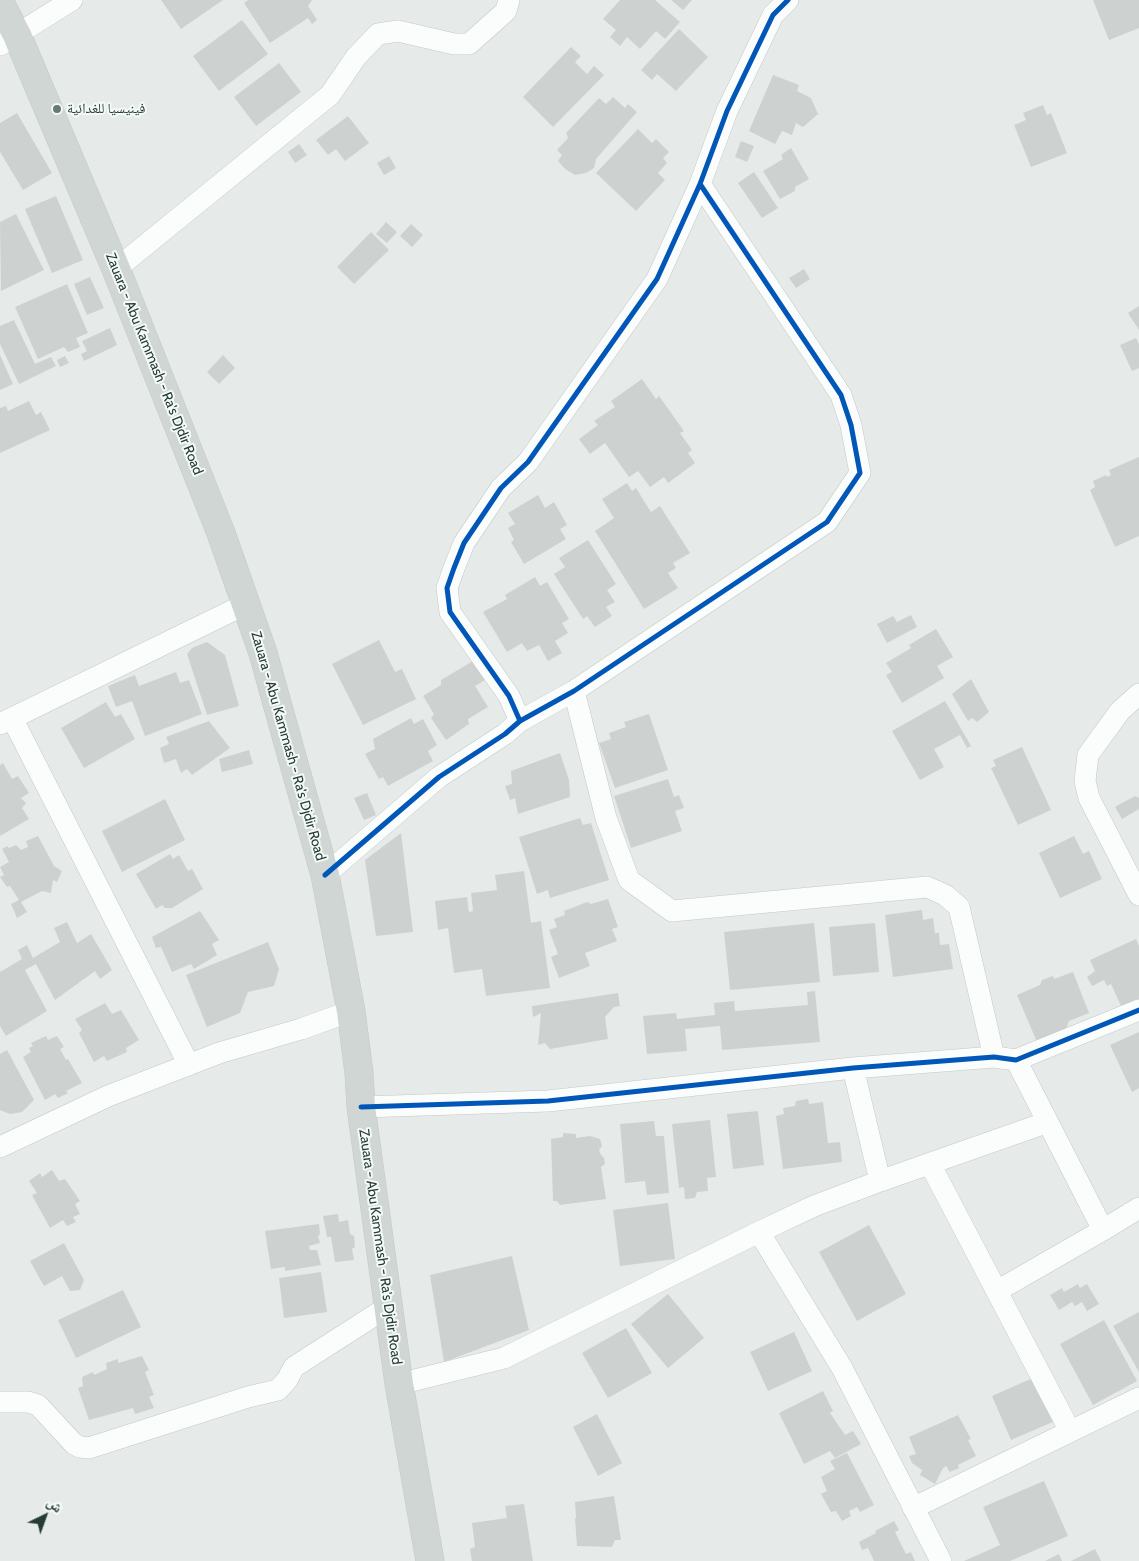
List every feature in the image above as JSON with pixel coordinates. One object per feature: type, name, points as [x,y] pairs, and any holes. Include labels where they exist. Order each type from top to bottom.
[{"type":"main road","name":"Zauara - Abu Kammash - Ra's Djdir Road","points":[[0,3],[8,40],[116,269],[221,533],[265,662],[325,875],[350,1011],[359,1073],[361,1107],[399,1384],[430,1561]]},
{"type":"street","points":[[8,40],[72,0]]},
{"type":"street","points":[[116,269],[330,95],[356,57],[378,34],[398,31],[454,44],[468,44],[506,11],[510,0]]},
{"type":"street","points":[[520,721],[509,696],[450,612],[447,588],[454,568],[464,543],[501,488],[528,462],[658,279],[700,184],[768,8],[788,0]]},
{"type":"street","points":[[325,875],[439,777],[505,734],[520,721],[574,691],[827,522],[860,473],[851,425],[841,395],[700,184]]},
{"type":"street","points":[[189,1065],[6,721],[246,604]]},
{"type":"street","points":[[574,691],[606,818],[629,880],[672,911],[927,887],[945,895],[958,907],[994,1057]]},
{"type":"street","points":[[1139,694],[1120,711],[1088,755],[1085,781],[1088,798],[1139,895]]},
{"type":"street","points":[[361,1107],[548,1101],[854,1068],[994,1057],[1016,1060],[1139,1010]]},
{"type":"street","points":[[0,1147],[108,1096],[219,1053],[301,1029],[350,1011]]},
{"type":"street","points":[[1016,1060],[1103,1230]]},
{"type":"street","points":[[854,1068],[880,1181]]},
{"type":"street","points":[[399,1384],[504,1358],[814,1206],[1048,1122]]},
{"type":"street","points":[[930,1164],[1070,1432]]},
{"type":"street","points":[[997,1291],[1139,1208]]},
{"type":"street","points":[[759,1232],[842,1368],[941,1561]]},
{"type":"street","points":[[0,1402],[28,1402],[38,1405],[74,1444],[89,1448],[248,1397],[278,1390],[287,1380],[294,1366],[389,1306]]},
{"type":"street","points":[[913,1508],[1139,1398]]},
{"type":"building","points":[[161,0],[223,0],[181,29]]},
{"type":"building","points":[[248,0],[312,0],[308,6],[317,20],[312,24],[308,18],[270,43],[244,3]]},
{"type":"building","points":[[620,0],[655,0],[680,22],[665,39],[656,31],[640,49],[627,37],[620,46],[610,37],[616,30],[603,19]]},
{"type":"building","points":[[671,0],[692,0],[683,10]]},
{"type":"building","points":[[1093,0],[1139,0],[1139,28],[1109,40]]},
{"type":"building","points":[[242,20],[268,54],[219,91],[193,56]]},
{"type":"building","points":[[679,29],[708,57],[676,91],[657,74],[652,80],[641,70]]},
{"type":"building","points":[[571,47],[581,56],[575,62],[587,74],[594,66],[604,75],[553,127],[523,97]]},
{"type":"building","points":[[279,63],[301,92],[256,126],[234,97]]},
{"type":"building","points":[[773,75],[799,85],[797,91],[811,98],[818,114],[803,127],[796,123],[792,135],[782,131],[775,144],[749,131]]},
{"type":"building","points":[[613,97],[625,108],[628,104],[637,112],[596,159],[594,168],[586,173],[575,175],[565,169],[558,161],[562,155],[557,150],[568,138],[566,133],[599,98],[606,104]]},
{"type":"building","points":[[1043,105],[1047,115],[1051,113],[1067,153],[1031,167],[1014,125],[1026,120],[1023,113]]},
{"type":"building","points":[[17,113],[52,173],[23,190],[0,152],[0,123]]},
{"type":"building","points":[[348,116],[369,143],[345,161],[336,149],[328,155],[316,140]]},
{"type":"building","points":[[638,129],[652,143],[656,139],[669,152],[663,158],[667,163],[658,173],[665,180],[636,211],[596,173]]},
{"type":"building","points":[[741,141],[754,146],[747,162],[735,157]]},
{"type":"building","points":[[299,144],[307,155],[295,163],[288,152]]},
{"type":"building","points":[[791,148],[809,179],[795,187],[795,191],[780,199],[763,171],[783,159],[781,155]]},
{"type":"building","points":[[389,156],[396,168],[384,175],[377,163]]},
{"type":"building","points":[[754,172],[778,208],[762,218],[738,183]]},
{"type":"building","points":[[56,196],[83,260],[52,273],[25,209]]},
{"type":"building","points":[[16,214],[44,270],[1,291],[0,222]]},
{"type":"building","points":[[386,222],[397,232],[387,243],[376,234]]},
{"type":"building","points":[[411,224],[423,235],[412,247],[400,236]]},
{"type":"building","points":[[371,232],[389,250],[354,284],[337,267]]},
{"type":"building","points":[[804,269],[810,279],[796,288],[789,278]]},
{"type":"building","points":[[90,277],[104,308],[87,315],[74,284]]},
{"type":"building","points":[[67,284],[88,333],[76,338],[80,347],[68,352],[64,347],[38,359],[15,307]]},
{"type":"building","points":[[1139,306],[1139,330],[1128,313]]},
{"type":"building","points":[[14,320],[35,364],[51,357],[56,366],[19,384],[0,344],[0,326]]},
{"type":"building","points":[[110,328],[117,345],[84,361],[81,354],[87,351],[82,341]]},
{"type":"building","points":[[1136,338],[1139,344],[1139,368],[1132,371],[1120,345]]},
{"type":"building","points":[[0,355],[13,384],[0,390]]},
{"type":"building","points":[[223,355],[235,368],[219,384],[207,372]]},
{"type":"building","points":[[65,356],[69,363],[60,367],[57,360]]},
{"type":"building","points":[[642,379],[656,399],[659,396],[684,431],[680,433],[692,450],[688,453],[695,463],[668,483],[664,477],[650,487],[638,471],[629,477],[605,443],[590,454],[579,439],[598,425],[594,421],[615,407],[611,401]]},
{"type":"building","points":[[29,401],[36,415],[41,412],[50,430],[0,453],[0,408],[6,406],[8,411]]},
{"type":"building","points":[[1139,457],[1139,536],[1115,547],[1090,490],[1095,487],[1093,481],[1106,475],[1107,477],[1111,475],[1109,470]]},
{"type":"building","points":[[627,483],[632,491],[636,488],[651,512],[660,506],[690,553],[673,563],[676,568],[668,573],[678,588],[644,609],[595,531],[614,518],[602,499]]},
{"type":"building","points":[[538,495],[545,508],[554,502],[567,525],[560,529],[566,539],[524,564],[511,542],[514,540],[508,528],[515,524],[508,513]]},
{"type":"building","points":[[588,540],[616,584],[607,590],[615,602],[606,607],[612,616],[595,627],[587,616],[583,619],[554,574],[565,567],[559,558]]},
{"type":"building","points":[[535,577],[540,586],[547,582],[569,619],[562,623],[568,633],[555,641],[562,653],[548,661],[539,645],[527,651],[522,643],[507,652],[483,612],[507,599],[505,595]]},
{"type":"building","points":[[911,615],[917,627],[887,643],[877,624],[893,616],[897,622]]},
{"type":"building","points":[[936,629],[953,657],[937,666],[944,678],[902,703],[886,675],[892,672],[886,663],[911,648],[909,645]]},
{"type":"building","points":[[379,640],[395,672],[402,669],[416,699],[363,725],[332,664]]},
{"type":"building","points":[[207,642],[225,655],[239,706],[207,715],[187,654],[192,648]]},
{"type":"building","points":[[473,661],[485,680],[475,686],[488,707],[468,719],[469,724],[446,740],[431,718],[434,714],[423,696],[441,685],[441,680]]},
{"type":"building","points":[[176,672],[180,683],[189,680],[202,714],[145,736],[132,701],[116,707],[108,686],[135,675],[139,686]]},
{"type":"building","points":[[971,679],[989,712],[977,722],[972,718],[968,721],[952,694]]},
{"type":"building","points":[[945,701],[971,746],[967,748],[960,735],[934,749],[944,767],[920,780],[892,731]]},
{"type":"building","points":[[106,702],[115,717],[121,714],[135,739],[84,768],[61,728]]},
{"type":"building","points":[[649,714],[668,770],[615,788],[599,743],[611,739],[609,733],[626,727],[624,722]]},
{"type":"building","points":[[411,718],[414,724],[423,719],[437,745],[428,751],[433,761],[388,786],[383,777],[379,779],[365,754],[375,749],[373,739]]},
{"type":"building","points":[[209,721],[230,748],[192,775],[187,769],[181,773],[176,759],[164,763],[160,748],[169,744],[166,737]]},
{"type":"building","points":[[1022,747],[1051,810],[1018,825],[991,768],[996,766],[993,760]]},
{"type":"building","points":[[249,750],[253,764],[222,772],[219,759]]},
{"type":"building","points":[[560,753],[569,780],[570,797],[518,814],[515,798],[510,800],[505,786],[512,784],[511,771]]},
{"type":"building","points":[[3,763],[12,779],[18,776],[29,793],[21,798],[26,803],[22,808],[29,819],[0,836],[0,765]]},
{"type":"building","points":[[668,779],[674,797],[679,795],[684,808],[675,811],[682,831],[631,848],[614,796]]},
{"type":"building","points":[[367,793],[376,815],[364,820],[354,798]]},
{"type":"building","points":[[1135,796],[1139,798],[1139,809],[1122,819],[1115,807]]},
{"type":"building","points":[[165,799],[185,840],[122,872],[102,831]]},
{"type":"building","points":[[580,818],[583,825],[591,823],[609,880],[550,898],[548,890],[537,894],[519,837]]},
{"type":"building","points":[[401,833],[413,932],[376,936],[365,860]]},
{"type":"building","points":[[38,836],[54,866],[62,871],[57,882],[53,880],[51,893],[42,891],[21,902],[27,912],[17,918],[11,904],[19,900],[10,886],[7,887],[0,877],[4,875],[0,867],[9,862],[2,849],[7,846],[9,848],[16,845],[21,850],[28,847],[26,841]]},
{"type":"building","points":[[1074,836],[1083,854],[1089,851],[1102,879],[1060,898],[1039,853]]},
{"type":"building","points":[[170,854],[173,859],[179,855],[188,871],[192,869],[203,889],[172,908],[165,908],[162,905],[156,909],[136,874]]},
{"type":"building","points":[[524,871],[531,923],[541,921],[550,988],[486,996],[482,969],[454,973],[448,928],[438,930],[435,901],[467,897],[469,912],[473,911],[471,893],[497,890],[495,875]]},
{"type":"building","points":[[608,899],[618,927],[612,929],[617,941],[585,953],[590,966],[559,978],[551,957],[558,954],[549,930],[557,927],[554,919],[565,915],[564,911],[587,902],[591,904]]},
{"type":"building","points":[[922,910],[923,920],[933,918],[935,933],[939,933],[940,945],[949,944],[953,969],[893,977],[885,915]]},
{"type":"building","points":[[200,911],[219,940],[212,944],[217,955],[194,969],[191,964],[172,972],[161,947],[156,948],[152,937]]},
{"type":"building","points":[[67,922],[77,943],[91,934],[112,970],[100,979],[95,971],[55,1000],[36,964],[25,970],[47,1011],[6,1036],[0,1026],[0,972],[22,959],[18,950],[27,945],[33,958],[60,942],[54,928]]},
{"type":"building","points":[[814,923],[820,982],[730,990],[724,932]]},
{"type":"building","points":[[875,923],[879,972],[833,976],[829,927]]},
{"type":"building","points":[[1136,939],[1139,946],[1139,1002],[1123,1010],[1111,984],[1107,986],[1104,980],[1092,986],[1087,977],[1095,971],[1090,960]]},
{"type":"building","points":[[268,942],[279,969],[274,986],[248,992],[240,1013],[207,1027],[186,975]]},
{"type":"building","points":[[1073,972],[1089,1013],[1069,1021],[1066,1029],[1037,1042],[1017,995],[1040,985],[1042,980],[1053,976],[1054,979]]},
{"type":"building","points":[[815,991],[820,1042],[722,1050],[720,1026],[685,1029],[687,1051],[647,1054],[643,1016],[676,1013],[677,1019],[715,1015],[714,1003],[734,1001],[735,1011],[808,1005],[807,992]]},
{"type":"building","points":[[618,993],[620,1006],[614,1007],[605,1017],[608,1039],[550,1049],[545,1043],[538,1045],[541,1013],[533,1017],[532,1006]]},
{"type":"building","points":[[105,1003],[112,1014],[121,1010],[139,1040],[126,1048],[127,1052],[107,1061],[104,1056],[94,1062],[79,1033],[82,1030],[75,1019]]},
{"type":"building","points":[[1139,1032],[1139,1088],[1132,1092],[1110,1045]]},
{"type":"building","points":[[46,1036],[48,1040],[57,1036],[64,1047],[60,1049],[82,1083],[66,1091],[68,1093],[58,1098],[55,1094],[45,1100],[23,1057],[31,1052],[29,1048],[33,1046],[31,1043]]},
{"type":"building","points":[[7,1050],[34,1100],[22,1112],[10,1114],[0,1110],[0,1054]]},
{"type":"building","points":[[808,1099],[809,1104],[823,1102],[828,1143],[840,1142],[842,1162],[783,1169],[776,1116],[784,1114],[783,1108],[795,1106],[796,1101]]},
{"type":"building","points":[[758,1111],[764,1165],[733,1169],[727,1114]]},
{"type":"building","points":[[710,1120],[716,1177],[707,1178],[708,1191],[697,1192],[695,1198],[685,1199],[684,1187],[679,1188],[672,1124]]},
{"type":"building","points":[[654,1121],[656,1136],[664,1136],[669,1193],[647,1195],[645,1181],[625,1183],[620,1124]]},
{"type":"building","points":[[563,1133],[576,1134],[576,1138],[590,1136],[600,1139],[602,1146],[599,1150],[605,1164],[601,1167],[606,1199],[560,1205],[557,1201],[553,1201],[551,1139],[563,1137]]},
{"type":"building","points":[[52,1170],[59,1181],[65,1179],[80,1201],[75,1204],[80,1214],[73,1217],[76,1222],[67,1226],[63,1220],[50,1228],[32,1195],[37,1193],[29,1181],[40,1173],[42,1177]]},
{"type":"building","points":[[668,1203],[675,1259],[620,1266],[613,1210]]},
{"type":"building","points":[[338,1214],[339,1222],[348,1220],[350,1234],[354,1236],[355,1247],[352,1249],[354,1260],[335,1262],[331,1237],[327,1237],[323,1216]]},
{"type":"building","points":[[319,1224],[320,1234],[318,1236],[320,1243],[309,1246],[310,1250],[317,1250],[321,1265],[285,1271],[285,1267],[271,1269],[265,1231]]},
{"type":"building","points":[[869,1225],[906,1294],[857,1321],[819,1252]]},
{"type":"building","points":[[64,1243],[84,1280],[80,1290],[70,1291],[62,1276],[44,1286],[30,1261]]},
{"type":"building","points":[[512,1256],[529,1330],[444,1362],[430,1275]]},
{"type":"building","points":[[321,1272],[327,1312],[284,1318],[279,1278]]},
{"type":"building","points":[[1078,1284],[1080,1288],[1087,1284],[1099,1304],[1087,1311],[1082,1302],[1075,1306],[1072,1302],[1059,1310],[1050,1295],[1062,1288],[1064,1292]]},
{"type":"building","points":[[123,1290],[141,1327],[76,1358],[58,1320]]},
{"type":"building","points":[[668,1294],[704,1338],[668,1368],[631,1324]]},
{"type":"building","points":[[1139,1312],[1139,1372],[1113,1326]]},
{"type":"building","points":[[1104,1320],[1137,1381],[1093,1405],[1060,1344]]},
{"type":"building","points":[[626,1328],[652,1373],[608,1398],[582,1353]]},
{"type":"building","points":[[794,1332],[812,1371],[768,1391],[750,1352]]},
{"type":"building","points":[[142,1356],[149,1370],[145,1372],[154,1395],[149,1397],[154,1408],[135,1414],[133,1408],[89,1420],[78,1388],[83,1386],[82,1377],[93,1372],[94,1375],[107,1369],[106,1363],[118,1359],[118,1363]]},
{"type":"building","points":[[1035,1377],[1055,1421],[1011,1440],[992,1396]]},
{"type":"building","points":[[823,1391],[833,1411],[830,1413],[845,1435],[853,1431],[861,1444],[835,1458],[830,1451],[804,1464],[779,1413]]},
{"type":"building","points":[[597,1414],[622,1463],[598,1476],[573,1427]]},
{"type":"building","points":[[958,1415],[971,1439],[968,1440],[976,1456],[958,1465],[959,1468],[950,1472],[946,1466],[943,1468],[935,1484],[920,1475],[922,1470],[912,1463],[909,1456],[916,1454],[909,1437]]},
{"type":"building","points":[[847,1453],[874,1505],[860,1512],[857,1507],[849,1511],[851,1516],[842,1521],[836,1511],[831,1512],[821,1494],[827,1491],[821,1477],[835,1469],[830,1461]]},
{"type":"building","points":[[1044,1481],[1068,1536],[1010,1561],[964,1561],[1000,1545],[983,1507]]},
{"type":"building","points":[[614,1496],[621,1540],[615,1540],[612,1547],[577,1546],[575,1502]]},
{"type":"building","points":[[524,1504],[533,1561],[472,1561],[470,1549],[475,1547],[472,1523],[507,1518],[505,1506]]},
{"type":"building","points":[[894,1521],[899,1530],[895,1532],[906,1554],[911,1552],[915,1561],[874,1561],[868,1548],[862,1550],[859,1542]]},
{"type":"building","points":[[1095,1549],[1101,1561],[1071,1561]]},
{"type":"building","points":[[1059,1554],[1062,1561],[1045,1561]]},
{"type":"cycle path","points":[[325,875],[439,777],[505,734],[520,721],[509,696],[450,612],[447,588],[454,568],[464,543],[501,488],[528,462],[657,279],[700,184],[727,111],[773,15],[788,0]]},
{"type":"cycle path","points":[[520,721],[574,691],[827,522],[860,473],[851,425],[841,395],[700,184]]},
{"type":"cycle path","points":[[361,1107],[548,1101],[853,1068],[994,1057],[1016,1060],[1139,1010]]},
{"type":"place","name":"فينيسيا للغدائية","points":[[57,109]]}]
